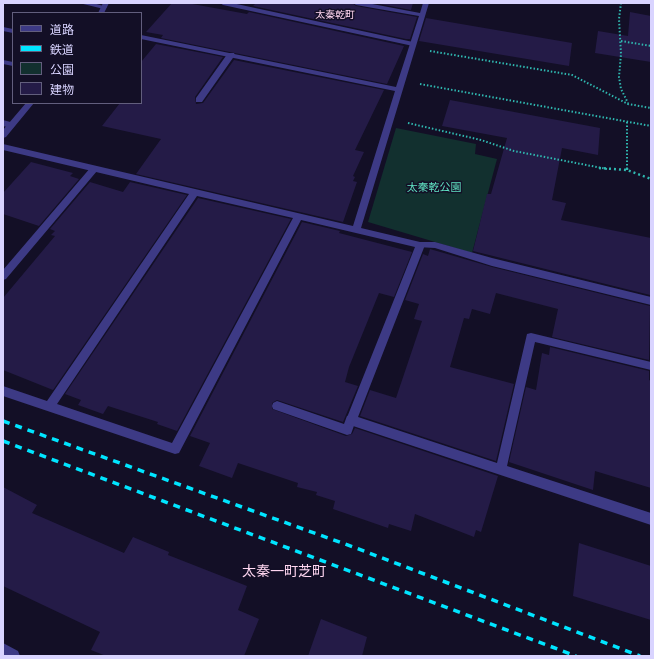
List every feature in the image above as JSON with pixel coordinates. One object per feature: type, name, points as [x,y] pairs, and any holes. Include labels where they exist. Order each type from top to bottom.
[{"type":"street","points":[[82,3],[104,8]]},
{"type":"street","points":[[223,3],[413,46]]},
{"type":"street","points":[[356,3],[422,15]]},
{"type":"street","points":[[356,230],[426,3]]},
{"type":"street","points":[[142,37],[399,90]]},
{"type":"street","points":[[199,100],[231,56]]},
{"type":"street","points":[[3,135],[7,124],[29,104]]},
{"type":"street","points":[[3,147],[420,245],[435,245],[492,262],[651,301]]},
{"type":"street","points":[[3,276],[94,169]]},
{"type":"street","points":[[50,406],[194,192]]},
{"type":"street","points":[[3,391],[175,449],[299,216]]},
{"type":"street","points":[[277,406],[347,430],[420,245]]},
{"type":"street","points":[[501,469],[531,337],[651,366]]},
{"type":"street","points":[[351,420],[651,519]]},
{"type":"street","points":[[3,650],[13,656]]},
{"type":"path","points":[[621,3],[619,19],[621,54],[619,77],[621,89],[628,104]]},
{"type":"path","points":[[621,41],[651,46]]},
{"type":"path","points":[[413,46],[572,75],[628,104],[651,108]]},
{"type":"path","points":[[402,81],[651,126]]},
{"type":"path","points":[[390,120],[427,126],[481,140],[514,152],[603,169],[627,170],[651,178]]},
{"type":"path","points":[[627,122],[627,170]]},
{"type":"green space","name":"太秦乾公園","points":[[396,128],[476,144],[475,154],[497,159],[472,253],[368,222]]},
{"type":"building","points":[[172,3],[187,3],[247,14],[249,12],[404,46],[387,84],[161,38],[163,35],[146,32]]},
{"type":"building","points":[[256,3],[352,3],[356,6],[417,17],[410,39],[406,39],[253,6]]},
{"type":"building","points":[[375,3],[413,3],[411,10]]},
{"type":"building","points":[[630,12],[651,16],[651,62],[595,53],[598,31],[628,36]]},
{"type":"building","points":[[426,18],[572,43],[569,66],[419,41]]},
{"type":"building","points":[[156,44],[223,57],[195,97],[196,104],[203,103],[234,60],[384,90],[355,150],[364,152],[353,176],[355,177],[353,181],[357,182],[343,222],[136,174],[161,139],[102,126],[119,104],[142,104],[142,61]]},
{"type":"building","points":[[450,100],[600,128],[598,155],[562,148],[552,200],[566,203],[561,220],[651,238],[650,295],[473,251],[487,194],[491,194],[507,138],[442,126]]},
{"type":"building","points":[[31,162],[73,173],[70,176],[79,179],[39,226],[3,214],[3,193]]},
{"type":"building","points":[[90,182],[123,192],[130,182],[187,195],[53,390],[3,370],[3,298],[55,236],[51,235],[55,231],[50,229]]},
{"type":"building","points":[[198,198],[291,219],[177,431],[157,424],[158,422],[108,406],[103,414],[78,405],[81,400],[65,394]]},
{"type":"building","points":[[302,222],[340,231],[339,233],[412,252],[394,297],[379,293],[349,367],[345,382],[358,386],[343,422],[277,400],[272,403],[272,409],[346,436],[352,434],[355,428],[498,476],[481,532],[476,530],[474,537],[415,514],[411,531],[389,524],[388,528],[333,509],[335,501],[316,495],[317,492],[297,487],[298,483],[238,463],[232,478],[199,466],[210,443],[190,436]]},
{"type":"building","points":[[430,249],[492,267],[650,306],[649,360],[552,337],[558,309],[496,293],[490,314],[472,309],[469,319],[464,318],[450,367],[514,384],[496,461],[360,416],[370,390],[396,398],[422,321],[414,319],[419,304],[405,300],[423,254],[428,256]]},
{"type":"building","points":[[550,347],[649,371],[649,380],[651,381],[651,488],[595,471],[593,490],[509,462],[526,387],[536,390],[542,353],[549,355]]},
{"type":"building","points":[[3,487],[37,505],[32,513],[124,553],[133,537],[169,552],[168,555],[247,586],[238,610],[259,619],[244,656],[106,656],[91,650],[100,632],[3,586]]},
{"type":"building","points":[[579,543],[651,566],[651,620],[573,596]]},
{"type":"building","points":[[321,619],[367,637],[362,656],[308,656]]},
{"type":"railway","points":[[3,421],[356,548],[640,656]]},
{"type":"railway","points":[[3,441],[576,656]]},
{"type":"district","name":"太秦乾町","points":[[335,15]]},
{"type":"district","name":"太秦一町芝町","points":[[284,572]]}]
